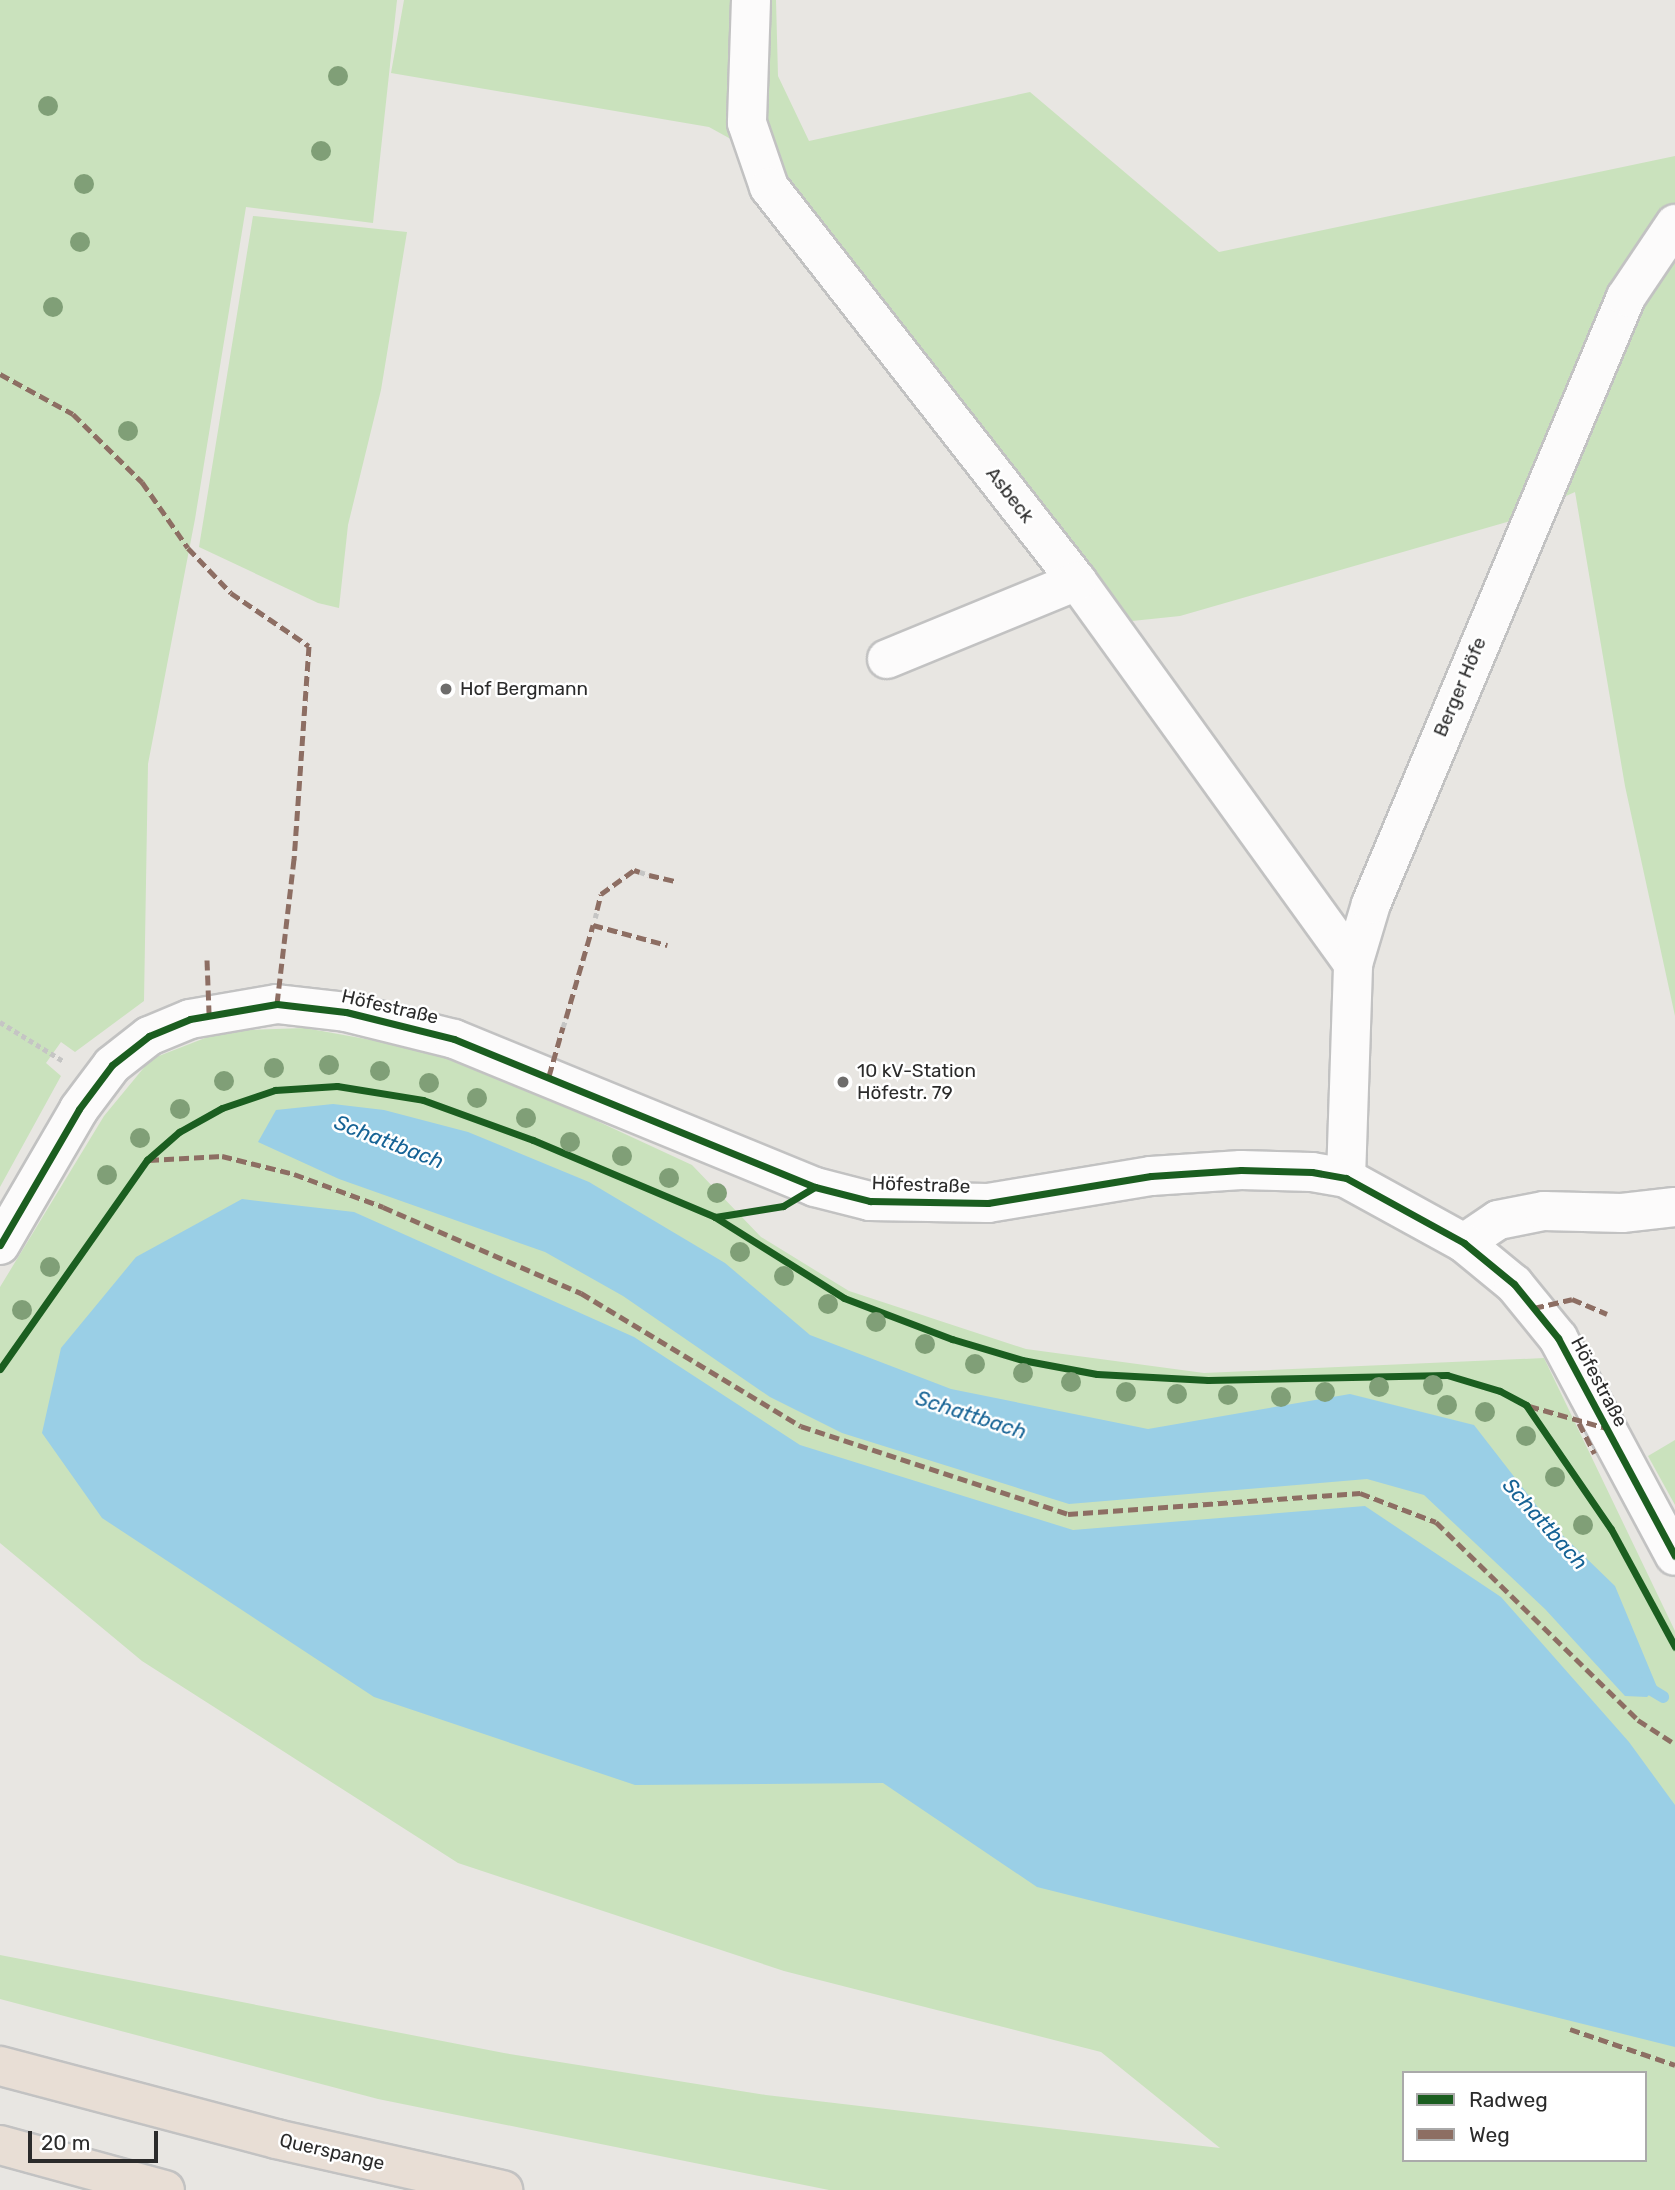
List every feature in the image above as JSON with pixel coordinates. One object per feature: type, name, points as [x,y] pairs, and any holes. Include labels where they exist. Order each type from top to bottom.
[{"type":"highway","name":"Querspange","points":[[0,2066],[276,2139],[503,2190]]},
{"type":"highway","points":[[0,2145],[165,2190]]},
{"type":"street","name":"Asbeck","points":[[751,0],[747,123],[769,187],[1077,581],[1353,964]]},
{"type":"street","name":"Berger Höfe","points":[[1346,1178],[1353,964],[1391,849],[1626,297],[1675,224]]},
{"type":"street","points":[[887,659],[1077,581]]},
{"type":"street","name":"Höfestraße","points":[[0,1245],[95,1085],[134,1046],[172,1025],[243,1007],[311,1006],[454,1039],[815,1187],[870,1201],[988,1203],[1151,1176],[1241,1170],[1312,1172],[1346,1178],[1464,1243],[1514,1284],[1558,1338],[1675,1556]]},
{"type":"street","points":[[1464,1243],[1498,1220],[1544,1211],[1622,1213],[1675,1207]]},
{"type":"path","points":[[640,872],[649,875]]},
{"type":"path","points":[[594,918],[597,910]]},
{"type":"path","points":[[564,1027],[566,1018]]},
{"type":"path","points":[[0,1022],[95,1085]]},
{"type":"green space","points":[[0,0],[397,0],[373,223],[246,207],[195,519],[148,764],[144,1001],[75,1052],[61,1042],[46,1063],[61,1076],[0,1187]]},
{"type":"green space","points":[[404,0],[776,0],[778,76],[809,141],[1030,92],[1219,252],[1675,156],[1675,1016],[1625,786],[1575,492],[1507,522],[1180,616],[1132,621],[747,148],[709,127],[391,73]]},
{"type":"green space","points":[[253,216],[407,232],[381,390],[348,525],[339,608],[318,603],[199,547]]},
{"type":"green space","points":[[305,1028],[399,1045],[485,1069],[692,1165],[761,1237],[849,1291],[1026,1349],[1204,1373],[1544,1358],[1675,1631],[1675,2190],[829,2190],[378,2099],[0,1999],[0,1955],[504,2053],[766,2095],[1220,2148],[1101,2052],[784,1971],[458,1863],[142,1661],[0,1543],[0,1287],[104,1116],[151,1059],[223,1031]]},
{"type":"green space","points":[[1675,1440],[1675,1505],[1648,1456]]},
{"type":"water","name":"Schattbach","points":[[333,1104],[384,1110],[468,1132],[589,1182],[725,1263],[810,1335],[951,1389],[1148,1429],[1350,1394],[1474,1425],[1550,1523],[1615,1586],[1657,1687],[1647,1697],[1625,1696],[1545,1609],[1424,1495],[1367,1479],[1069,1504],[842,1433],[770,1397],[623,1296],[545,1252],[339,1179],[258,1142],[276,1110]]},
{"type":"water","points":[[242,1199],[354,1212],[634,1337],[800,1445],[1073,1530],[1365,1506],[1501,1597],[1629,1742],[1675,1805],[1675,2047],[1037,1887],[883,1783],[635,1785],[374,1697],[102,1518],[42,1433],[61,1348],[136,1257]]},
{"type":"waterway","points":[[1640,1683],[1663,1697]]},
{"type":"marked path","points":[[0,374],[73,414],[142,482],[188,548],[231,593],[309,646],[294,859],[277,1004]]},
{"type":"marked path","points":[[597,910],[601,894],[634,870],[640,872]]},
{"type":"marked path","points":[[649,875],[674,881]]},
{"type":"marked path","points":[[566,1018],[593,925],[667,945]]},
{"type":"marked path","points":[[207,960],[209,1013]]},
{"type":"marked path","points":[[549,1076],[563,1027]]},
{"type":"marked path","points":[[149,1160],[222,1156],[294,1174],[383,1207],[581,1293],[801,1426],[1068,1514],[1360,1493],[1436,1522],[1638,1720],[1675,1744]]},
{"type":"marked path","points":[[1534,1308],[1572,1299],[1607,1314]]},
{"type":"marked path","points":[[1529,1406],[1606,1428]]},
{"type":"marked path","points":[[1579,1423],[1594,1453]]},
{"type":"marked path","points":[[1570,2029],[1675,2065]]},
{"type":"cycle path","points":[[0,1245],[79,1109],[112,1065],[149,1036],[190,1019],[277,1004],[346,1012],[454,1039],[815,1187],[870,1201],[988,1203],[1151,1176],[1241,1170],[1312,1172],[1346,1178],[1464,1243],[1514,1284],[1558,1338],[1675,1556]]},
{"type":"cycle path","points":[[0,1369],[147,1160],[179,1132],[222,1108],[275,1090],[337,1086],[423,1100],[533,1140],[715,1217],[844,1298],[952,1339],[1022,1360],[1097,1374],[1208,1380],[1447,1375],[1500,1391],[1526,1405],[1611,1529],[1675,1647]]},
{"type":"cycle path","points":[[715,1217],[783,1206],[815,1187]]},
{"type":"place","name":"Hof Bergmann","points":[[446,689]]},
{"type":"place","name":"10 kV-Station Höfestr. 79","points":[[843,1082]]}]
